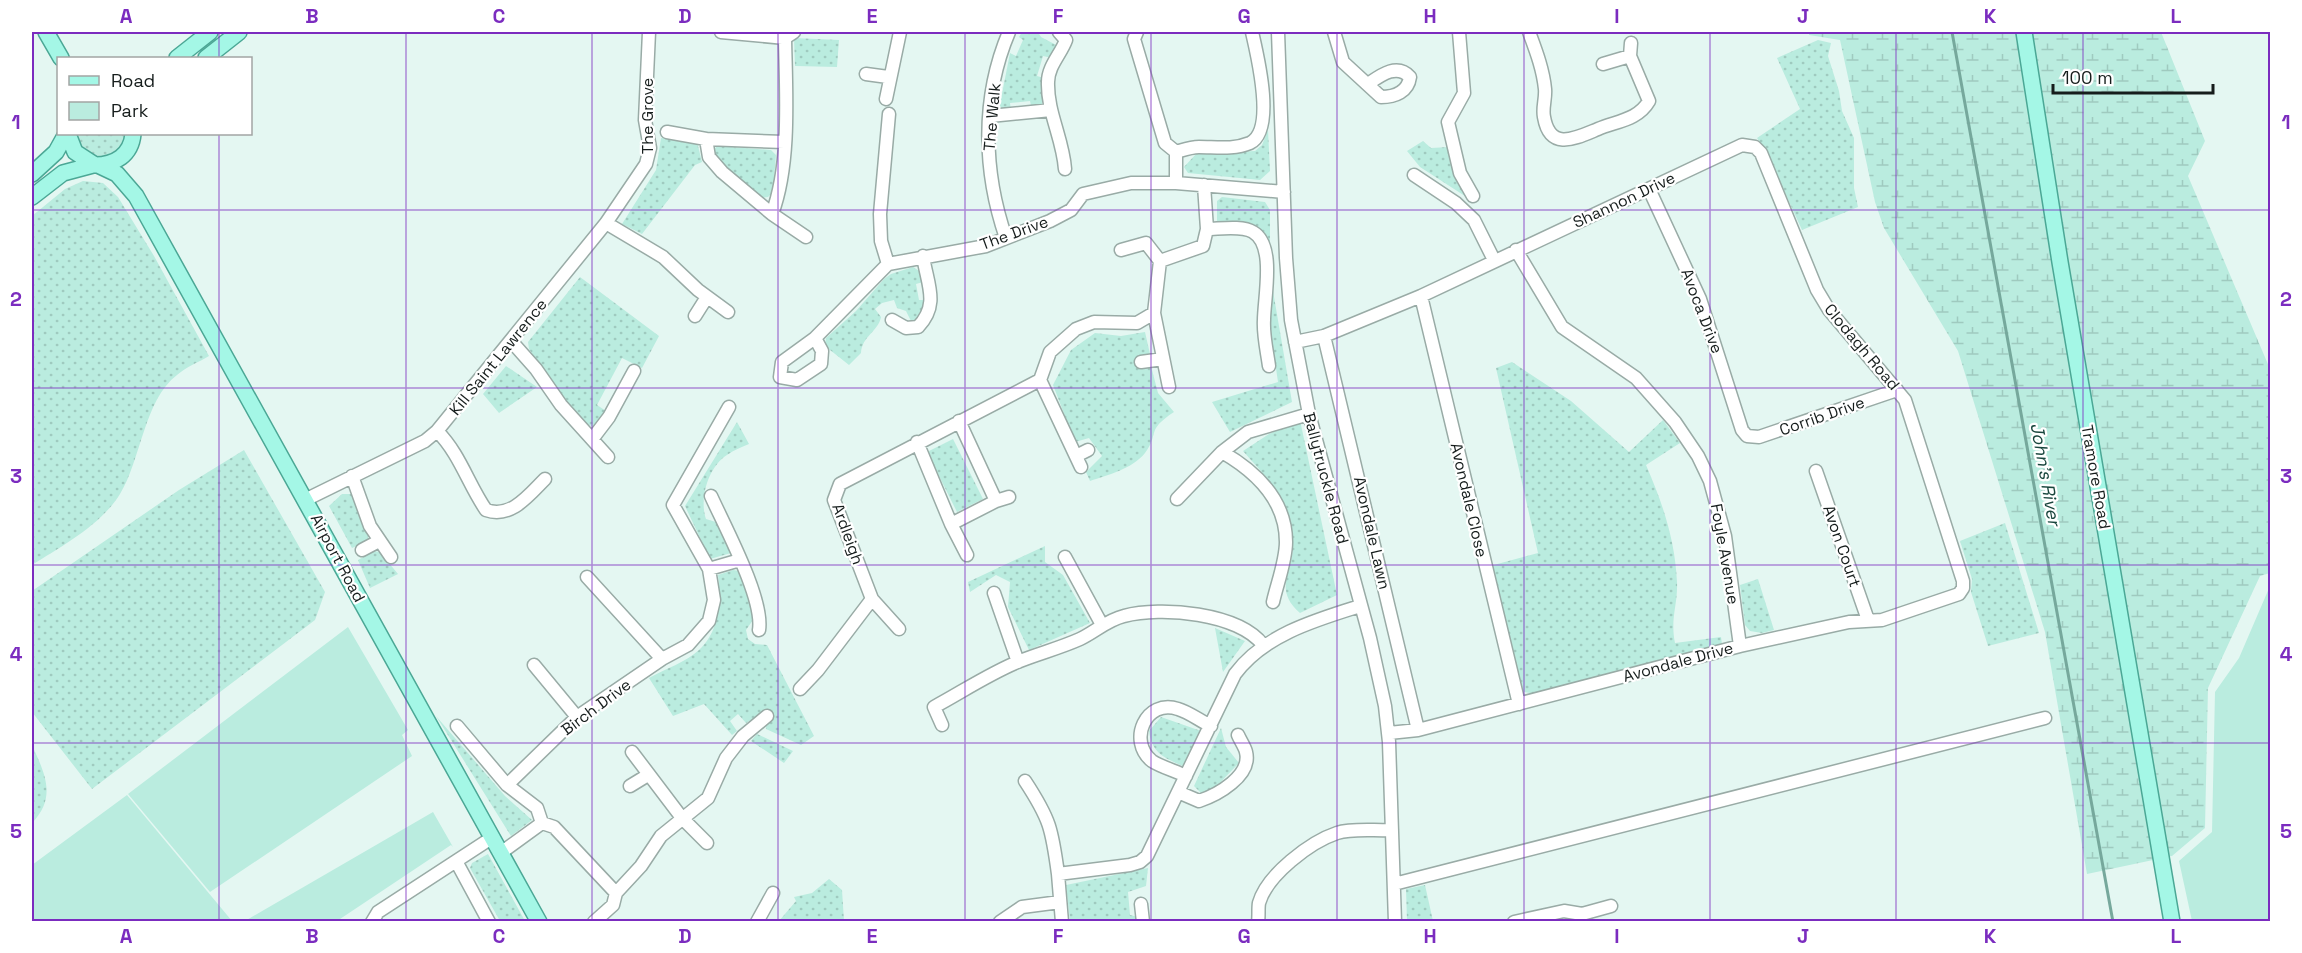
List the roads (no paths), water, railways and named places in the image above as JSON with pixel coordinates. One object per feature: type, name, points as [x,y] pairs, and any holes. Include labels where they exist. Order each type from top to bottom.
[{"type":"main road","points":[[46,32],[60,57]]},
{"type":"main road","points":[[178,57],[210,32]]},
{"type":"main road","points":[[207,57],[239,32]]},
{"type":"main road","name":"Tramore Road","points":[[2024,32],[2062,274],[2172,921]]},
{"type":"main road","points":[[32,174],[56,152],[66,135]]},
{"type":"main road","name":"Airport Road","points":[[67,135],[75,152],[95,165],[117,174],[136,196],[539,921]]},
{"type":"main road","points":[[32,196],[63,173],[119,159],[133,137]]},
{"type":"main road","name":"Airport Road","points":[[133,137],[130,176],[136,196]]},
{"type":"street","name":"The Grove","points":[[646,164],[650,148],[645,120],[649,32]]},
{"type":"street","points":[[721,32],[789,35],[784,142],[777,199],[772,214]]},
{"type":"street","points":[[886,99],[888,77],[900,32]]},
{"type":"street","name":"The Walk","points":[[1006,238],[994,204],[987,148],[993,82],[1009,32]]},
{"type":"street","points":[[1059,32],[1066,40],[1051,69],[1048,82],[1051,110],[1064,152],[1065,169]]},
{"type":"street","points":[[1137,32],[1134,39],[1165,142],[1176,152],[1176,183]]},
{"type":"street","points":[[1176,152],[1196,146],[1223,149],[1250,142],[1258,136],[1263,124],[1261,68],[1252,32]]},
{"type":"street","name":"Ballytruckle Road","points":[[1278,32],[1286,258],[1294,342],[1308,414],[1379,674],[1389,733],[1395,921]]},
{"type":"street","points":[[1334,32],[1343,62],[1368,84]]},
{"type":"street","points":[[1459,32],[1464,93],[1448,122],[1460,173],[1473,196]]},
{"type":"street","points":[[1529,32],[1542,69],[1545,93],[1544,117],[1552,136],[1557,139],[1577,138],[1601,127],[1623,122],[1644,108],[1649,100],[1630,56],[1631,43]]},
{"type":"street","points":[[1603,64],[1630,56]]},
{"type":"street","points":[[866,74],[888,77]]},
{"type":"street","points":[[990,116],[1051,110]]},
{"type":"street","points":[[815,338],[888,264],[881,242],[880,214],[889,114]]},
{"type":"street","name":"The Grove","points":[[667,132],[706,139],[784,142]]},
{"type":"street","points":[[706,139],[709,157],[722,172],[772,214],[806,237]]},
{"type":"street","name":"Shannon Drive","points":[[1294,342],[1324,336],[1421,296],[1742,145],[1755,147]]},
{"type":"street","name":"Clodagh Road","points":[[1755,147],[1761,153],[1817,290],[1829,310],[1905,400],[1963,588]]},
{"type":"street","name":"Kill Saint Lawrence","points":[[306,499],[424,441],[437,431],[512,342],[606,223],[646,164]]},
{"type":"street","points":[[1414,175],[1456,203],[1474,220],[1494,261]]},
{"type":"street","name":"The Drive","points":[[888,264],[986,246],[1032,230],[1071,210],[1083,194],[1131,183],[1176,183],[1284,192]]},
{"type":"street","points":[[1160,261],[1203,246],[1207,229],[1204,185]]},
{"type":"street","name":"Avoca Drive","points":[[1649,189],[1701,299],[1743,430],[1747,436]]},
{"type":"street","points":[[606,223],[663,257],[707,297],[728,312]]},
{"type":"street","points":[[1207,229],[1246,229],[1260,239],[1265,250],[1267,281],[1263,321],[1269,366]]},
{"type":"street","points":[[1121,250],[1146,243],[1160,261],[1154,313],[1169,387]]},
{"type":"street","name":"Foyle Avenue","points":[[1516,250],[1562,327],[1636,378],[1675,422],[1698,456],[1710,481],[1725,536],[1740,646]]},
{"type":"street","points":[[892,320],[906,328],[918,327],[926,318],[932,301],[923,256]]},
{"type":"street","name":"Avondale Close","points":[[1421,296],[1519,704]]},
{"type":"street","points":[[695,316],[707,297]]},
{"type":"street","points":[[1088,450],[1078,462],[1040,380],[1050,352],[1076,329],[1094,322],[1137,323],[1154,313]]},
{"type":"street","name":"Avondale Lawn","points":[[1324,336],[1418,730]]},
{"type":"street","points":[[512,342],[536,369],[561,405],[608,457]]},
{"type":"street","points":[[1141,362],[1163,359]]},
{"type":"street","points":[[593,438],[609,417],[634,371]]},
{"type":"street","name":"Ardleigh","points":[[899,629],[872,599],[834,500],[840,483],[1040,380]]},
{"type":"street","name":"Corrib Drive","points":[[1747,436],[1759,437],[1897,390]]},
{"type":"street","name":"Birch Drive","points":[[507,785],[577,717],[662,659],[688,645],[709,621],[714,600],[709,569],[674,505],[729,407]]},
{"type":"street","points":[[1177,499],[1222,452],[1248,432],[1308,414]]},
{"type":"street","points":[[959,421],[996,501]]},
{"type":"street","points":[[437,431],[464,466],[486,510],[501,513],[515,507],[545,479]]},
{"type":"street","points":[[917,442],[951,524],[967,555]]},
{"type":"street","points":[[1222,452],[1246,466],[1264,484],[1278,508],[1286,543],[1273,602]]},
{"type":"street","name":"Avon Court","points":[[1816,471],[1868,620]]},
{"type":"street","points":[[352,476],[367,519],[391,558]]},
{"type":"street","points":[[711,496],[740,560],[761,618],[759,630]]},
{"type":"street","points":[[951,524],[996,501],[1009,497]]},
{"type":"street","points":[[362,550],[379,541]]},
{"type":"street","points":[[1065,557],[1102,625]]},
{"type":"street","points":[[709,569],[740,560]]},
{"type":"street","points":[[587,577],[662,659]]},
{"type":"street","name":"Avondale Drive","points":[[1389,733],[1418,730],[1740,646],[1868,620],[1882,620],[1953,597],[1963,588]]},
{"type":"street","points":[[994,593],[1018,662]]},
{"type":"street","points":[[800,689],[872,599]]},
{"type":"street","points":[[1058,874],[1140,862],[1147,856],[1235,674],[1247,657],[1263,645],[1322,618],[1360,606]]},
{"type":"street","points":[[942,725],[934,707],[1018,662],[1083,638],[1102,625],[1134,614],[1186,613],[1239,627],[1250,632],[1263,645]]},
{"type":"street","points":[[534,665],[577,717]]},
{"type":"street","points":[[1186,776],[1152,760],[1142,746],[1141,728],[1146,716],[1160,707],[1177,708],[1211,726]]},
{"type":"street","points":[[594,921],[613,905],[616,893],[641,866],[661,836],[708,798],[726,758],[743,736],[767,716]]},
{"type":"street","points":[[1394,884],[2045,718]]},
{"type":"street","points":[[458,726],[507,785],[537,808],[542,823]]},
{"type":"street","points":[[1179,792],[1199,801],[1217,795],[1234,780],[1245,767],[1247,753],[1238,735]]},
{"type":"street","points":[[632,752],[682,818],[707,843]]},
{"type":"street","points":[[630,786],[648,775]]},
{"type":"street","points":[[1025,781],[1046,813],[1052,828],[1062,921]]},
{"type":"street","points":[[542,823],[554,827],[616,893]]},
{"type":"street","points":[[502,852],[542,823]]},
{"type":"street","points":[[1258,921],[1259,903],[1269,884],[1289,863],[1311,846],[1338,832],[1392,830]]},
{"type":"street","points":[[372,921],[378,912],[493,837]]},
{"type":"street","points":[[456,861],[489,921]]},
{"type":"street","points":[[757,921],[772,894]]},
{"type":"street","points":[[1000,921],[1022,907],[1060,902]]},
{"type":"street","points":[[1141,904],[1143,921]]},
{"type":"street","points":[[1514,921],[1564,911],[1583,918],[1611,906]]},
{"type":"waterway","name":"John's River","points":[[1952,32],[2113,922]]}]
